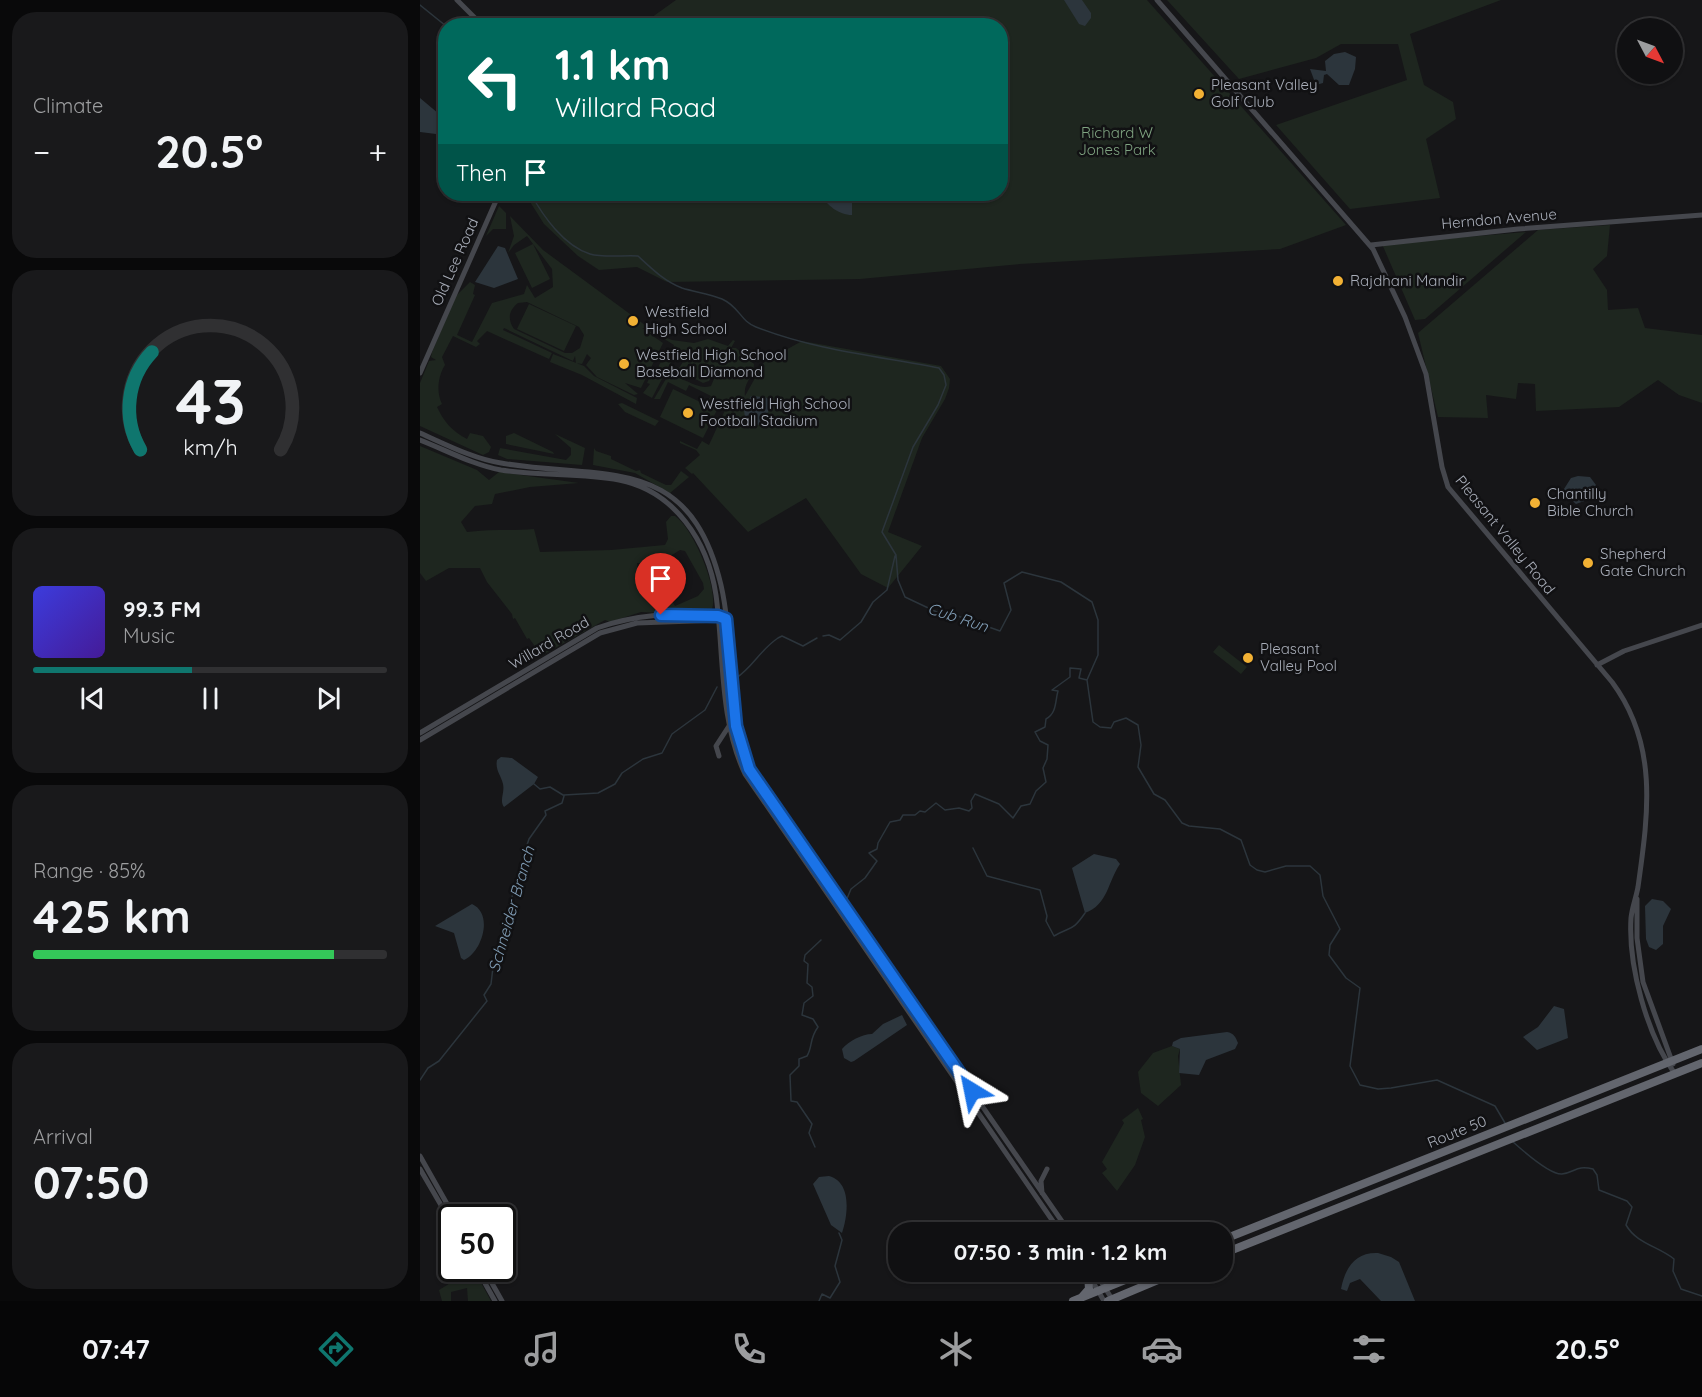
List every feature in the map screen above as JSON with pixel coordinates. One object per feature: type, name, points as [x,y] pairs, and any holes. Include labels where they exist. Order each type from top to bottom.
[{"type":"highway","name":"Route 50","points":[[1233,1236],[1702,1049]]},
{"type":"highway","name":"Route 50","points":[[1233,1250],[1702,1063]]},
{"type":"highway","points":[[1077,1299],[1089,1288],[1089,1282]]},
{"type":"highway","points":[[1077,1299],[1121,1282]]},
{"type":"highway","points":[[1108,1300],[1154,1282]]},
{"type":"highway","points":[[1123,1301],[1130,1292]]},
{"type":"main road","points":[[457,0],[475,18]]},
{"type":"main road","name":"Pleasant Valley Road","points":[[1156,0],[1371,245],[1395,293],[1420,354],[1429,383],[1442,467],[1448,487],[1617,688],[1631,714],[1647,776],[1648,807],[1637,894],[1637,938],[1643,982],[1675,1074]]},
{"type":"main road","name":"Old Lee Road","points":[[420,373],[496,201]]},
{"type":"main road","name":"Herndon Avenue","points":[[1371,245],[1419,238],[1702,215]]},
{"type":"main road","points":[[420,433],[493,462],[622,474],[662,491],[687,512],[706,542],[719,580],[726,619],[739,743],[749,769],[1062,1222]]},
{"type":"main road","points":[[420,440],[492,468],[619,480],[656,495],[681,515],[700,544],[714,582],[729,726],[739,761],[748,780],[1053,1222]]},
{"type":"main road","name":"Willard Road","points":[[420,733],[597,628],[637,618],[726,619]]},
{"type":"main road","name":"Willard Road","points":[[420,740],[600,633],[637,623],[719,619]]},
{"type":"main road","points":[[1597,665],[1624,651],[1702,625]]},
{"type":"main road","points":[[719,756],[716,746],[729,726]]},
{"type":"main road","points":[[420,1156],[447,1204]]},
{"type":"main road","points":[[420,1169],[440,1204]]},
{"type":"main road","points":[[1043,1194],[1041,1181],[1047,1169]]},
{"type":"main road","points":[[484,1282],[495,1301]]},
{"type":"main road","points":[[491,1282],[502,1301]]},
{"type":"main road","points":[[1096,1282],[1108,1300]]},
{"type":"green space","name":"Richard W Jones Park","points":[[676,0],[1147,0],[1346,225],[1280,249],[1020,264],[860,279],[667,282],[637,267],[599,270],[578,256],[544,224],[529,201],[1008,201],[1008,18],[651,18]]},
{"type":"green space","points":[[1167,0],[1501,0],[1410,34],[1424,85],[1453,102],[1456,119],[1426,139],[1440,198],[1350,209],[1276,125],[1407,80],[1398,44],[1341,44],[1316,58],[1239,79]]},
{"type":"green space","points":[[499,206],[506,213],[506,229],[493,229],[486,236]]},
{"type":"green space","points":[[510,216],[543,250],[649,328],[642,328],[672,340],[694,343],[708,339],[728,346],[733,340],[735,341],[731,348],[736,348],[754,364],[745,396],[764,362],[802,341],[941,366],[950,379],[949,388],[922,438],[888,532],[922,546],[888,588],[861,574],[806,498],[748,532],[693,473],[685,468],[700,455],[696,450],[680,441],[697,449],[702,441],[709,445],[725,410],[708,401],[711,396],[689,385],[686,391],[668,382],[660,399],[654,399],[667,377],[679,378],[706,387],[711,386],[719,367],[717,366],[709,381],[703,383],[678,370],[684,360],[675,354],[652,398],[643,393],[650,384],[647,383],[651,374],[654,375],[668,348],[672,350],[674,345],[658,335],[647,332],[663,343],[641,388],[625,383],[638,394],[634,395],[597,377],[586,365],[591,358],[587,354],[582,364],[576,363],[575,356],[573,361],[504,328],[503,330],[552,353],[549,359],[487,331],[477,341],[480,344],[476,347],[453,336],[442,357],[445,365],[439,379],[438,389],[442,404],[437,407],[446,422],[457,433],[467,439],[470,433],[483,436],[491,447],[489,452],[483,455],[420,426],[420,383],[429,361],[436,360],[431,357],[432,352],[456,296],[470,282],[475,285],[473,294],[475,295],[457,335],[472,342],[492,303],[524,294],[527,285],[535,298],[553,287],[552,269],[527,236],[514,245],[508,253],[514,236]],"holes":[[[527,302],[579,327],[584,335],[580,348],[572,353],[565,353],[514,329],[510,322],[510,315],[518,303]]]},
{"type":"green space","points":[[1610,225],[1607,256],[1593,269],[1607,290],[1608,310],[1638,308],[1645,328],[1702,335],[1702,403],[1679,395],[1658,380],[1619,407],[1536,411],[1535,384],[1518,383],[1516,399],[1486,395],[1488,418],[1438,417],[1418,333],[1538,230]]},
{"type":"green space","points":[[1526,232],[1425,319],[1415,320],[1382,244]]},
{"type":"green space","points":[[533,244],[550,279],[532,288],[515,253]]},
{"type":"green space","points":[[529,304],[576,326],[564,351],[517,329]]},
{"type":"green space","points":[[553,354],[584,366],[594,376],[637,398],[636,404],[582,375],[550,362]]},
{"type":"green space","name":"Westfield High School Football Stadium","points":[[673,389],[717,410],[703,438],[660,417]]},
{"type":"green space","points":[[622,403],[659,421],[655,426],[625,412],[618,404]]},
{"type":"green space","points":[[514,433],[554,454],[506,444],[506,436]]},
{"type":"green space","points":[[555,434],[585,448],[582,465],[507,459],[498,455],[500,448],[566,460],[571,455],[571,448]]},
{"type":"green space","points":[[420,446],[477,470],[489,480],[499,472],[579,483],[530,487],[495,494],[492,504],[475,506],[461,522],[467,532],[534,529],[540,552],[611,550],[665,545],[668,539],[666,522],[671,516],[675,516],[689,533],[703,560],[712,588],[712,609],[672,612],[657,590],[656,581],[659,579],[669,602],[672,601],[675,606],[698,596],[704,589],[685,551],[680,550],[659,563],[637,563],[638,572],[649,587],[652,585],[663,604],[662,613],[641,612],[610,622],[605,620],[539,657],[539,652],[529,638],[527,639],[515,618],[513,619],[512,614],[487,582],[480,568],[449,568],[426,581],[420,573]]},
{"type":"green space","points":[[594,448],[596,451],[611,456],[611,459],[636,471],[640,470],[641,473],[666,485],[671,485],[681,471],[689,477],[670,493],[635,473],[593,465]]},
{"type":"green space","points":[[1219,645],[1247,667],[1241,674],[1213,652]]},
{"type":"green space","points":[[1172,1046],[1180,1049],[1178,1056],[1181,1085],[1158,1106],[1141,1093],[1138,1072],[1153,1053]]},
{"type":"green space","points":[[1138,1108],[1143,1119],[1141,1120],[1145,1137],[1135,1165],[1117,1191],[1102,1173],[1107,1169],[1102,1162],[1124,1123],[1122,1120]]},
{"type":"green space","points":[[452,1282],[481,1282],[491,1301],[468,1301],[467,1288],[451,1292],[451,1301],[442,1301],[439,1290]]},
{"type":"shaded area","points":[[1064,0],[1082,0],[1091,13],[1091,18],[1085,26],[1079,24]]},
{"type":"shaded area","points":[[1345,52],[1356,57],[1355,69],[1349,85],[1339,85],[1327,74],[1324,75],[1323,83],[1316,85],[1310,69],[1326,71],[1325,61],[1334,54]]},
{"type":"shaded area","points":[[420,98],[438,113],[438,135],[420,132]]},
{"type":"shaded area","points":[[854,201],[852,203],[852,215],[834,209],[826,202]]},
{"type":"shaded area","points":[[498,246],[505,248],[518,279],[494,288],[475,282]]},
{"type":"shaded area","points":[[751,396],[765,397],[774,402],[760,425],[752,424],[745,418],[744,410]]},
{"type":"shaded area","points":[[1590,477],[1596,485],[1590,499],[1576,504],[1565,494],[1564,489],[1571,478]]},
{"type":"shaded area","points":[[501,757],[512,758],[538,777],[534,784],[504,807],[503,784],[497,770],[497,760]]},
{"type":"shaded area","points":[[1094,854],[1116,859],[1120,864],[1103,898],[1093,909],[1085,913],[1072,868]]},
{"type":"shaded area","points":[[1652,899],[1663,901],[1671,909],[1663,926],[1663,944],[1656,950],[1649,947],[1646,939],[1645,906]]},
{"type":"shaded area","points":[[472,904],[483,916],[483,933],[476,949],[464,960],[461,958],[454,933],[435,926]]},
{"type":"shaded area","points":[[1554,1006],[1564,1009],[1568,1038],[1537,1050],[1523,1037],[1538,1027]]},
{"type":"shaded area","points":[[902,1015],[907,1025],[854,1061],[851,1062],[844,1058],[842,1049],[848,1043],[872,1034],[883,1024]]},
{"type":"shaded area","points":[[1227,1032],[1233,1035],[1238,1043],[1235,1049],[1206,1060],[1199,1075],[1179,1073],[1180,1049],[1172,1046],[1173,1042],[1181,1038]]},
{"type":"shaded area","points":[[829,1176],[842,1185],[845,1192],[847,1209],[842,1233],[831,1225],[813,1184],[819,1177]]},
{"type":"shaded area","points":[[1370,1253],[1378,1253],[1399,1262],[1415,1301],[1381,1301],[1360,1279],[1350,1283],[1347,1291],[1341,1289],[1348,1268],[1357,1258]]},
{"type":"waterway","name":"Cub Run","points":[[420,5],[438,20]]},
{"type":"waterway","name":"Cub Run","points":[[535,201],[555,229],[580,250],[601,256],[638,256],[669,282],[728,302],[746,321],[756,327],[823,347],[939,368],[944,375],[946,385],[938,405],[913,447],[882,532],[896,555],[898,580],[905,597],[941,614],[955,615],[1000,631],[1011,610],[1004,583],[1022,572],[1061,582],[1092,602],[1098,620],[1098,655],[1087,680],[1093,722],[1100,727],[1111,728],[1114,722],[1126,718],[1138,725],[1141,745],[1138,767],[1154,794],[1165,800],[1182,823],[1189,826],[1220,829],[1241,840],[1250,865],[1257,870],[1265,872],[1286,866],[1310,866],[1320,875],[1323,896],[1340,929],[1330,945],[1329,955],[1346,978],[1360,988],[1350,1066],[1360,1085],[1378,1089],[1437,1080],[1495,1106],[1505,1123]]},
{"type":"waterway","name":"Schneider Branch","points":[[823,636],[829,635],[840,640],[861,622],[873,602],[887,590],[895,556]]},
{"type":"waterway","name":"Schneider Branch","points":[[736,678],[782,636],[803,646],[817,638]]},
{"type":"waterway","points":[[846,901],[851,889],[865,878],[877,861],[869,853],[877,849],[890,822],[900,820],[903,815],[925,812],[936,803],[945,810],[959,808],[969,811],[972,808],[971,801],[975,794],[999,804],[1013,818],[1021,806],[1030,804],[1036,791],[1046,782],[1043,768],[1047,759],[1048,745],[1040,741],[1035,732],[1045,727],[1046,719],[1054,710],[1058,691],[1052,690],[1070,677],[1070,668],[1081,669],[1079,678],[1087,680]]},
{"type":"waterway","name":"Schneider Branch","points":[[564,795],[598,793],[615,784],[622,773],[643,759],[662,753],[672,734],[705,710],[717,687]]},
{"type":"waterway","points":[[534,784],[540,789],[550,787],[563,795]]},
{"type":"waterway","name":"Schneider Branch","points":[[420,1080],[428,1068],[439,1061],[487,1001],[484,995],[491,984],[494,959],[500,951],[507,911],[526,857],[525,851],[529,839],[546,815],[545,811],[562,803],[564,796]]},
{"type":"waterway","points":[[973,848],[987,876],[1040,890],[1047,916],[1046,921],[1054,936],[1074,926],[1085,913]]},
{"type":"waterway","points":[[815,1147],[809,1133],[812,1124],[797,1102],[791,1101],[790,1075],[799,1066],[799,1059],[807,1056],[813,1035],[818,1027],[813,1019],[802,1015],[804,1003],[813,996],[812,987],[807,983],[808,964],[804,961],[805,955],[821,940]]},
{"type":"waterway","name":"Cub Run","points":[[1512,1141],[1551,1171],[1562,1174],[1576,1169],[1593,1169],[1597,1175],[1599,1190],[1627,1201],[1632,1207],[1626,1225],[1631,1231],[1642,1241],[1674,1259],[1673,1271],[1681,1289],[1702,1296]]},
{"type":"waterway","points":[[819,1301],[822,1294],[830,1298],[840,1282],[835,1266],[842,1240],[839,1233]]},
{"type":"place","name":"Pleasant Valley Golf Club","points":[[1199,94]]},
{"type":"place","name":"Rajdhani Mandir","points":[[1338,281]]},
{"type":"place","name":"Westfield High School","points":[[633,321]]},
{"type":"place","name":"Westfield High School Baseball Diamond","points":[[624,364]]},
{"type":"place","name":"Westfield High School Football Stadium","points":[[688,413]]},
{"type":"place","name":"Chantilly Bible Church","points":[[1535,503]]},
{"type":"place","name":"Shepherd Gate Church","points":[[1588,563]]},
{"type":"place","name":"Pleasant Valley Pool","points":[[1248,658]]},
{"type":"route","points":[[661,615],[718,616],[726,619],[736,726],[739,743],[749,769],[972,1091]]}]
